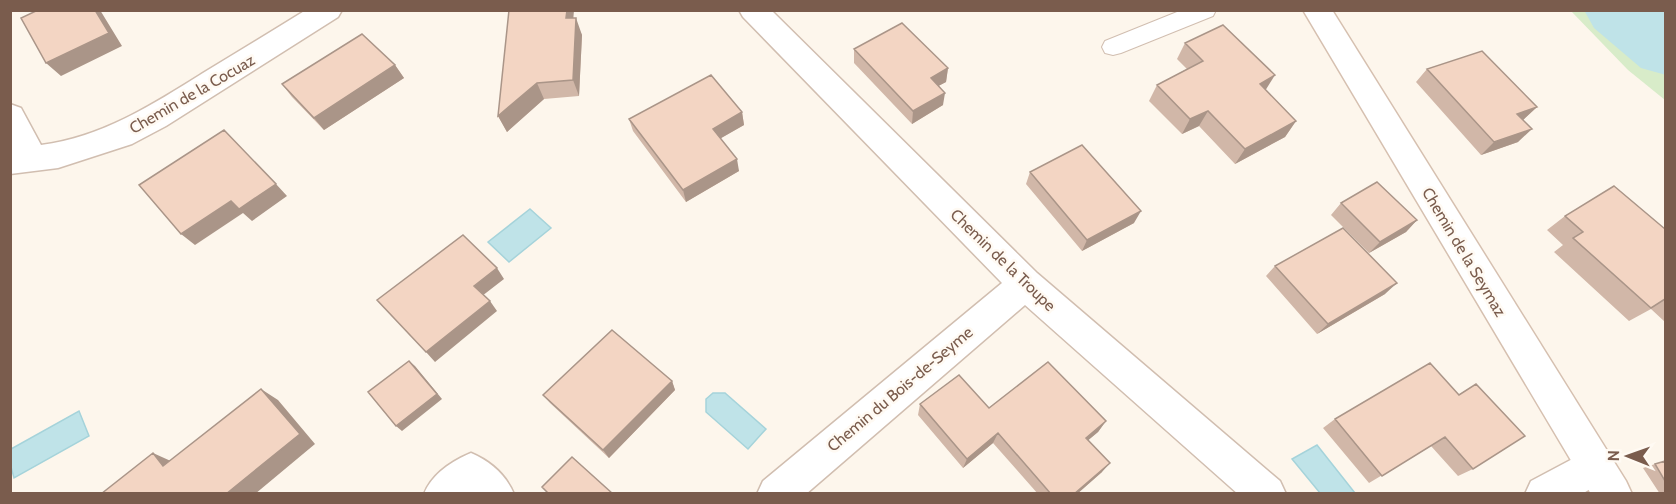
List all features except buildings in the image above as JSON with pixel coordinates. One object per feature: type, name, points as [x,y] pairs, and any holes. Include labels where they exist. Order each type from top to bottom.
[{"type":"street","name":"Chemin de la Cocuaz","points":[[21,160],[58,155],[122,135],[165,112],[328,10]]},
{"type":"street","name":"Chemin de la Troupe","points":[[753,10],[1025,284],[1267,494]]},
{"type":"street","name":"Chemin de la Seymaz","points":[[1317,10],[1604,479]]},
{"type":"street","points":[[10,116],[21,160]]},
{"type":"street","name":"Chemin du Bois-de-Seyme","points":[[776,494],[1025,284]]},
{"type":"street","points":[[442,494],[471,472],[495,494]]},
{"type":"street","points":[[1544,494],[1604,479]]},
{"type":"lane","points":[[1113,47],[1205,10]]},
{"type":"green space","points":[[1571,11],[1665,11],[1665,100],[1628,70]]},
{"type":"water","points":[[530,209],[551,228],[509,262],[488,242]]},
{"type":"water","points":[[713,393],[725,393],[766,429],[748,449],[706,412],[706,399]]},
{"type":"water","points":[[79,411],[89,436],[14,478],[11,467],[11,449]]},
{"type":"water","points":[[1317,445],[1355,493],[1320,493],[1292,459]]},
{"type":"waterway","points":[[1618,10],[1666,49]]}]
